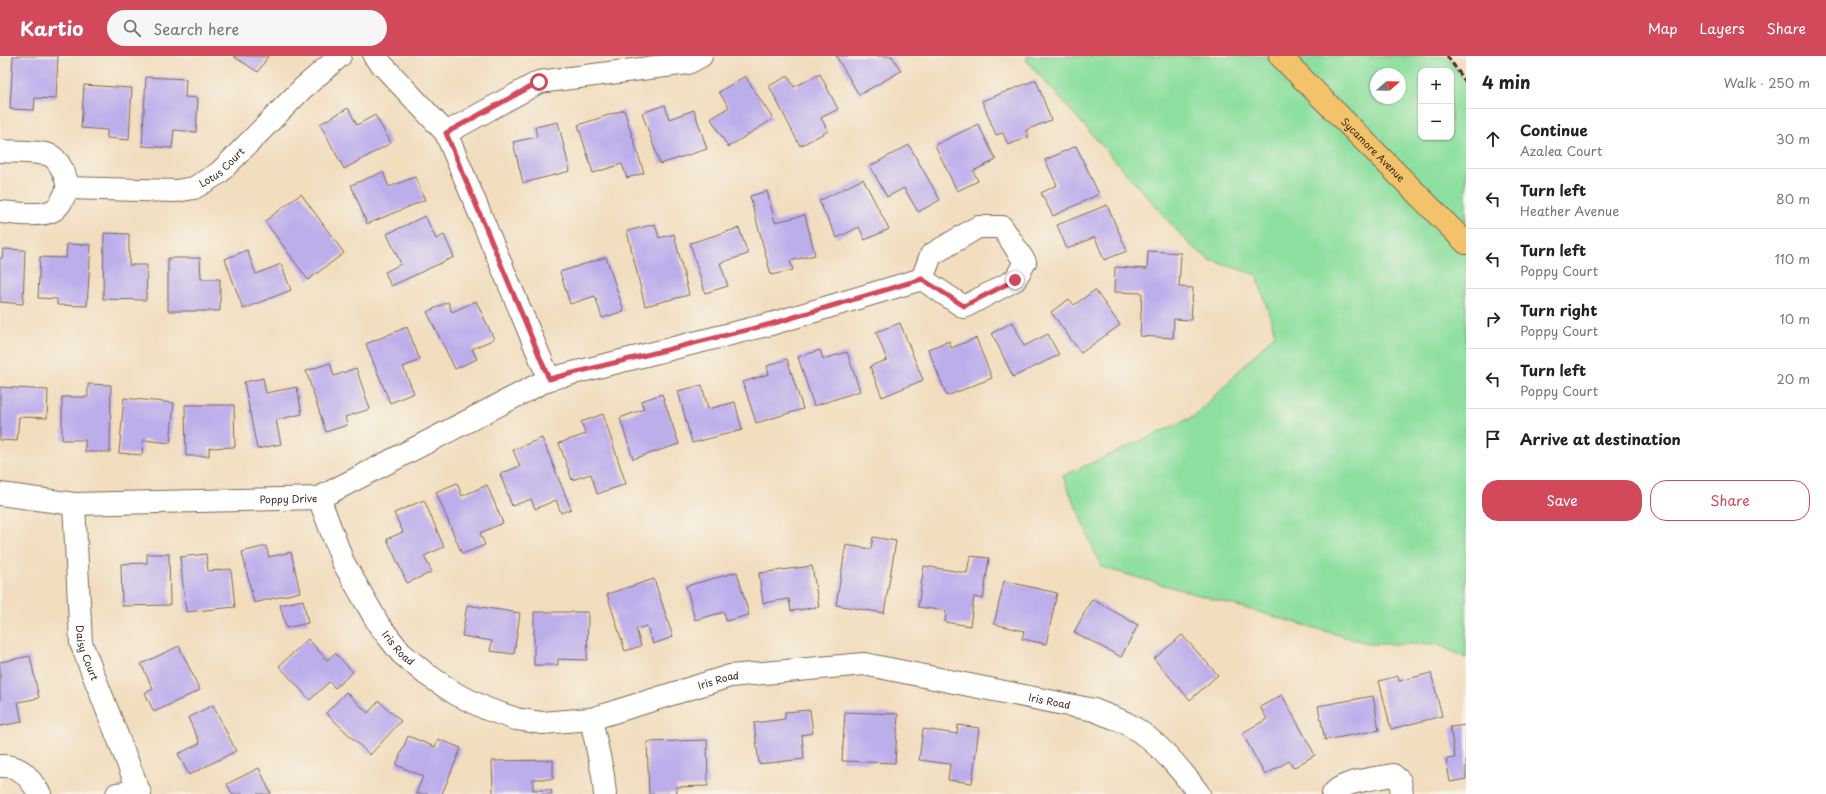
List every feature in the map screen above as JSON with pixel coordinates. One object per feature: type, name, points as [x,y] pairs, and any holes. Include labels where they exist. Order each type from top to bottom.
[{"type":"main road","name":"Sycamore Avenue","points":[[1280,56],[1466,243]]},
{"type":"street","name":"Lotus Court","points":[[67,188],[176,191],[194,188],[219,173],[302,89],[340,56]]},
{"type":"street","points":[[374,56],[446,133],[549,379]]},
{"type":"street","points":[[446,133],[539,82],[688,63],[701,56]]},
{"type":"street","points":[[0,151],[50,155],[58,162],[64,175],[67,188],[60,204],[53,211],[44,214],[0,212]]},
{"type":"street","name":"Poppy Drive","points":[[0,494],[74,504],[319,498],[549,379],[771,324],[922,279]]},
{"type":"street","name":"Iris Road","points":[[319,498],[343,562],[379,625],[401,653],[426,674],[456,694],[487,709],[516,719],[542,724],[591,719],[730,676],[864,664],[1094,710],[1127,724],[1155,744],[1184,774],[1199,794]]},
{"type":"street","name":"Daisy Court","points":[[74,504],[81,643],[140,793]]},
{"type":"street","points":[[591,719],[604,775],[605,794]]},
{"type":"street","points":[[0,766],[11,766],[26,774],[40,794]]},
{"type":"street","points":[[1333,794],[1335,790],[1344,785],[1393,775],[1400,781],[1402,794]]},
{"type":"street","points":[[117,794],[140,793]]},
{"type":"green space","points":[[1027,56],[1447,56],[1466,82],[1466,658],[1437,644],[1370,644],[1101,567],[1063,476],[1195,416],[1275,334],[1257,275],[1210,260],[1188,243],[1027,61]]},
{"type":"building","points":[[13,56],[58,56],[56,99],[35,98],[34,110],[10,109]]},
{"type":"building","points":[[233,56],[268,56],[258,72]]},
{"type":"building","points":[[836,56],[892,56],[901,71],[859,95]]},
{"type":"building","points":[[820,74],[838,109],[821,118],[828,131],[800,146],[769,86],[788,76],[794,87]]},
{"type":"building","points":[[745,76],[773,119],[728,147],[711,119],[729,107],[719,92]]},
{"type":"building","points":[[146,77],[186,79],[185,97],[198,98],[196,132],[174,130],[172,148],[142,146]]},
{"type":"building","points":[[1036,80],[1051,120],[1026,130],[1029,137],[1008,145],[1003,133],[996,135],[982,101]]},
{"type":"building","points":[[84,85],[132,88],[129,140],[107,138],[107,130],[81,128]]},
{"type":"building","points":[[665,105],[669,119],[694,110],[707,149],[660,164],[642,113]]},
{"type":"building","points":[[348,108],[357,125],[375,115],[391,143],[344,169],[320,124]]},
{"type":"building","points":[[624,110],[644,173],[627,178],[622,164],[593,173],[578,125]]},
{"type":"building","points":[[558,122],[570,171],[523,183],[513,142],[537,137],[535,127]]},
{"type":"building","points":[[978,124],[996,160],[973,171],[978,181],[957,191],[935,145]]},
{"type":"building","points":[[909,145],[940,200],[918,212],[904,188],[887,197],[870,166]]},
{"type":"building","points":[[1076,146],[1099,194],[1053,216],[1041,193],[1057,185],[1045,160]]},
{"type":"building","points":[[383,172],[389,187],[415,177],[425,200],[367,224],[351,185]]},
{"type":"building","points":[[863,179],[889,229],[865,240],[859,227],[837,238],[819,201]]},
{"type":"building","points":[[767,191],[775,222],[805,215],[815,255],[790,261],[793,270],[771,275],[750,196]]},
{"type":"building","points":[[301,194],[344,253],[308,280],[265,221]]},
{"type":"building","points":[[1107,205],[1127,251],[1104,260],[1095,237],[1067,249],[1057,225]]},
{"type":"building","points":[[425,216],[436,239],[444,235],[454,257],[391,286],[385,272],[401,264],[387,234]]},
{"type":"building","points":[[655,224],[659,238],[674,234],[689,295],[645,306],[627,231]]},
{"type":"building","points":[[739,228],[748,254],[720,263],[728,286],[705,293],[690,243]]},
{"type":"building","points":[[104,233],[129,234],[129,265],[147,265],[146,300],[103,299]]},
{"type":"building","points":[[67,244],[91,245],[87,306],[57,305],[57,299],[38,298],[40,257],[66,258]]},
{"type":"building","points":[[3,249],[25,250],[23,304],[0,302],[0,258],[2,258]]},
{"type":"building","points":[[247,250],[256,274],[281,264],[291,290],[243,309],[225,259]]},
{"type":"building","points":[[1148,251],[1181,253],[1179,287],[1193,288],[1191,320],[1174,319],[1173,338],[1140,336],[1142,293],[1114,292],[1115,267],[1147,269]]},
{"type":"building","points":[[606,257],[624,311],[602,318],[595,296],[570,304],[560,272]]},
{"type":"building","points":[[168,258],[200,258],[201,279],[220,279],[220,311],[168,311]]},
{"type":"building","points":[[1095,290],[1120,325],[1081,353],[1051,312],[1069,299],[1074,305]]},
{"type":"building","points":[[476,301],[494,339],[472,349],[477,359],[455,369],[427,312],[448,302],[452,312]]},
{"type":"building","points":[[1013,322],[1024,346],[1048,334],[1059,355],[1013,377],[992,333]]},
{"type":"building","points":[[900,323],[923,380],[882,397],[870,366],[887,360],[876,332]]},
{"type":"building","points":[[407,327],[420,360],[403,367],[414,393],[390,403],[366,344]]},
{"type":"building","points":[[976,338],[992,378],[947,396],[928,349],[949,341],[951,348]]},
{"type":"building","points":[[820,350],[823,359],[847,352],[860,391],[814,406],[798,357]]},
{"type":"building","points":[[787,359],[803,409],[756,423],[743,382],[769,374],[767,366]]},
{"type":"building","points":[[330,363],[334,376],[356,368],[370,409],[345,417],[347,425],[326,432],[306,371]]},
{"type":"building","points":[[263,378],[266,393],[297,387],[302,414],[276,420],[281,444],[257,449],[244,382]]},
{"type":"building","points":[[88,384],[111,385],[110,452],[85,452],[85,440],[62,440],[62,397],[88,397]]},
{"type":"building","points":[[702,385],[708,409],[735,402],[742,430],[692,443],[678,391]]},
{"type":"building","points":[[0,387],[48,390],[47,418],[19,417],[17,441],[0,440]]},
{"type":"building","points":[[662,394],[679,444],[633,459],[620,418],[644,409],[641,401]]},
{"type":"building","points":[[124,398],[174,403],[170,443],[143,440],[142,455],[119,453]]},
{"type":"building","points":[[185,405],[234,405],[235,447],[209,448],[209,456],[186,456]]},
{"type":"building","points":[[603,414],[626,484],[597,494],[591,474],[572,480],[559,443],[586,434],[581,422]]},
{"type":"building","points":[[542,438],[571,509],[561,513],[556,500],[535,509],[531,499],[512,506],[500,474],[520,466],[513,450]]},
{"type":"building","points":[[457,483],[462,496],[487,485],[503,523],[480,533],[485,545],[462,554],[436,492]]},
{"type":"building","points":[[424,500],[444,547],[424,556],[432,572],[407,583],[387,539],[403,532],[394,513]]},
{"type":"building","points":[[873,537],[896,541],[884,613],[836,605],[846,545],[871,549]]},
{"type":"building","points":[[266,546],[269,557],[291,552],[300,592],[254,603],[242,552]]},
{"type":"building","points":[[147,554],[169,554],[170,605],[122,606],[121,564],[147,563]]},
{"type":"building","points":[[206,554],[208,571],[231,569],[235,607],[186,612],[180,557]]},
{"type":"building","points":[[970,556],[989,558],[983,599],[974,597],[970,626],[945,622],[946,611],[918,607],[924,566],[967,573]]},
{"type":"building","points":[[812,566],[819,607],[791,611],[789,599],[763,603],[759,573]]},
{"type":"building","points":[[737,572],[749,615],[726,621],[724,612],[695,620],[686,586]]},
{"type":"building","points":[[654,579],[673,637],[653,644],[647,626],[636,629],[641,646],[625,651],[607,594]]},
{"type":"building","points":[[1004,581],[1057,593],[1046,644],[1022,639],[1024,631],[994,624]]},
{"type":"building","points":[[1092,599],[1138,625],[1121,657],[1074,632]]},
{"type":"building","points":[[303,600],[308,623],[286,628],[280,605]]},
{"type":"building","points":[[467,605],[520,613],[514,654],[490,651],[492,641],[462,636]]},
{"type":"building","points":[[534,612],[588,612],[587,660],[558,659],[558,665],[534,665]]},
{"type":"building","points":[[1182,635],[1218,675],[1190,700],[1154,659]]},
{"type":"building","points":[[308,639],[327,660],[335,653],[353,672],[335,688],[329,682],[310,700],[279,666]]},
{"type":"building","points":[[179,646],[200,690],[154,712],[145,693],[153,689],[141,664]]},
{"type":"building","points":[[30,656],[39,698],[18,702],[22,722],[0,726],[0,662]]},
{"type":"building","points":[[1431,673],[1442,716],[1391,729],[1379,681],[1398,676],[1399,681]]},
{"type":"building","points":[[346,692],[368,713],[379,701],[401,721],[370,755],[326,713]]},
{"type":"building","points":[[1282,695],[1315,755],[1293,768],[1289,761],[1265,775],[1242,733],[1267,719],[1260,707]]},
{"type":"building","points":[[1373,696],[1379,730],[1325,740],[1318,706]]},
{"type":"building","points":[[213,705],[236,751],[189,775],[178,754],[200,743],[188,718]]},
{"type":"building","points":[[810,710],[813,733],[802,735],[804,759],[759,764],[754,723],[785,719],[785,712]]},
{"type":"building","points":[[845,712],[898,714],[895,763],[842,761]]},
{"type":"building","points":[[958,725],[979,728],[972,783],[948,780],[950,764],[919,760],[923,729],[957,734]]},
{"type":"building","points":[[1466,725],[1466,779],[1450,782],[1446,759],[1455,758],[1450,727]]},
{"type":"building","points":[[408,736],[435,747],[438,739],[461,748],[442,794],[416,794],[423,776],[396,765]]},
{"type":"building","points":[[707,740],[708,786],[676,787],[677,793],[649,794],[647,742]]},
{"type":"building","points":[[553,760],[553,779],[533,779],[533,790],[551,790],[552,794],[493,794],[492,761]]},
{"type":"building","points":[[259,768],[271,794],[232,794],[227,784]]},
{"type":"railway","points":[[1447,56],[1466,82]]},
{"type":"route","points":[[539,82],[446,133],[549,379],[771,324],[922,279],[964,306],[1015,280]]}]
